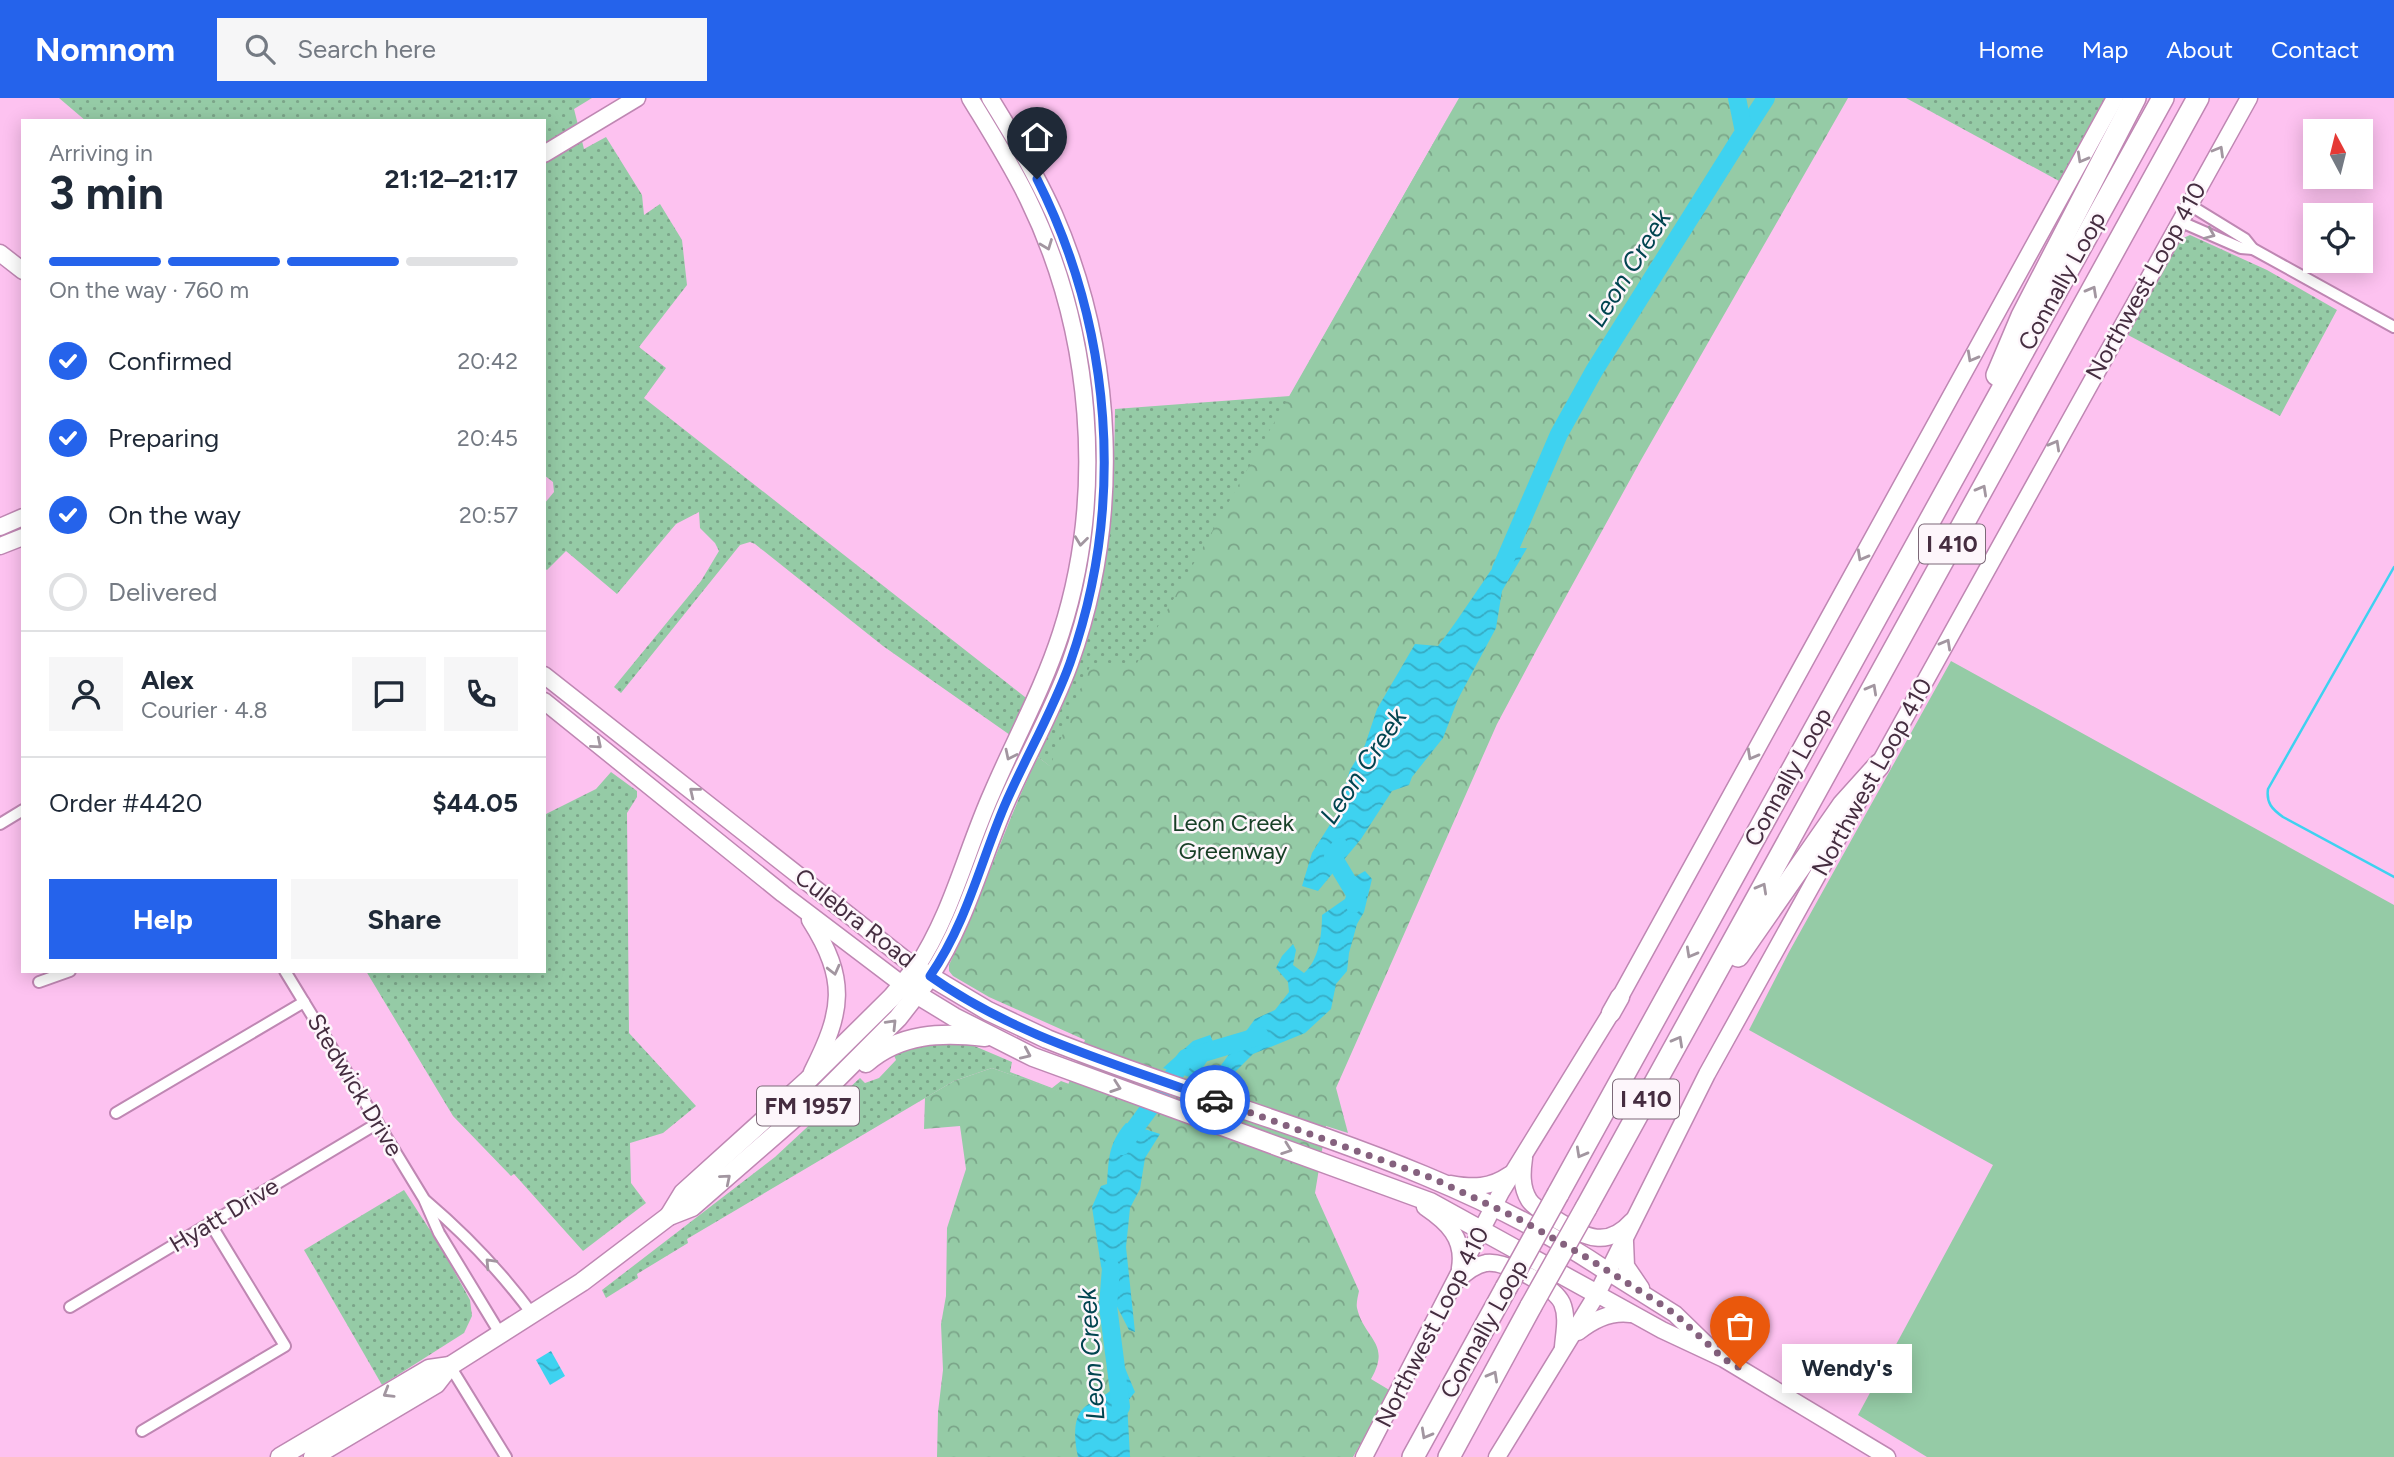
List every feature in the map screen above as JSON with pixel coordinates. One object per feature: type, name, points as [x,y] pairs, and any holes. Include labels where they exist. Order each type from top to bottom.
[{"type":"highway","points":[[1956,473],[2021,316],[2135,98]]},
{"type":"highway","name":"Connally Loop","points":[[1413,1457],[2163,98]]},
{"type":"highway","name":"Connally Loop","points":[[1449,1457],[2199,98]]},
{"type":"highway","points":[[1706,991],[1741,953],[1843,805],[1879,765]]},
{"type":"main road","points":[[546,153],[637,98]]},
{"type":"main road","points":[[923,972],[988,800],[1044,683],[1062,631],[1074,582],[1086,491],[1083,394],[1068,312],[1036,217],[970,98]]},
{"type":"main road","points":[[923,972],[965,913],[1005,806],[1060,689],[1079,636],[1092,584],[1104,493],[1104,442],[1099,375],[1079,287],[1063,237],[1046,197],[990,98]]},
{"type":"main road","name":"Northwest Loop 410","points":[[1364,1457],[1511,1174],[1620,997],[2115,98]]},
{"type":"main road","name":"Northwest Loop 410","points":[[1497,1457],[1597,1294],[1694,1098],[2249,98]]},
{"type":"main road","points":[[986,125],[1002,116]]},
{"type":"main road","points":[[0,253],[21,269]]},
{"type":"main road","points":[[1086,491],[1104,493]]},
{"type":"main road","points":[[0,546],[21,541]]},
{"type":"main road","name":"Culebra Road","points":[[546,677],[923,972],[1003,1019],[1073,1049],[1442,1182],[1581,1254],[1656,1301],[1675,1314],[1724,1359]]},
{"type":"main road","points":[[1044,683],[1060,689]]},
{"type":"main road","name":"Culebra Road","points":[[546,703],[803,909],[910,990],[994,1039],[1065,1070],[1430,1202],[1636,1316],[1724,1359],[1888,1457]]},
{"type":"main road","points":[[803,909],[830,955],[837,993],[832,1028],[808,1080]]},
{"type":"main road","name":"FM 1957","points":[[313,1457],[436,1384],[450,1366],[582,1282],[669,1216],[692,1208],[823,1093],[898,1018],[910,990],[923,972]]},
{"type":"main road","name":"FM 1957","points":[[669,1216],[683,1194],[910,990]]},
{"type":"main road","points":[[823,1093],[844,1082],[878,1053],[912,1038],[953,1034],[994,1039]]},
{"type":"main road","points":[[1526,1152],[1524,1187],[1528,1199],[1536,1208],[1592,1238],[1609,1236],[1630,1227]]},
{"type":"main road","points":[[1442,1182],[1481,1187],[1498,1182],[1511,1174]]},
{"type":"main road","points":[[1399,1191],[1439,1216],[1453,1230],[1461,1253],[1461,1266],[1455,1283]]},
{"type":"main road","points":[[1630,1227],[1624,1249],[1627,1270],[1635,1282],[1656,1301]]},
{"type":"main road","points":[[1455,1283],[1474,1268],[1494,1263],[1505,1265],[1546,1286],[1563,1305],[1563,1350]]},
{"type":"main road","points":[[1563,1350],[1576,1334],[1597,1319],[1616,1313],[1636,1316]]},
{"type":"main road","name":"FM 1957","points":[[279,1457],[429,1368],[450,1366]]},
{"type":"street","points":[[2188,204],[2245,239],[2253,249],[2394,327]]},
{"type":"street","points":[[2179,221],[2241,248],[2253,249]]},
{"type":"street","points":[[11,522],[21,541]]},
{"type":"street","points":[[0,824],[21,811]]},
{"type":"street","points":[[39,982],[64,973]]},
{"type":"street","name":"Stedwick Drive","points":[[286,973],[424,1199],[439,1233],[501,1335]]},
{"type":"street","points":[[116,1113],[304,1002]]},
{"type":"street","name":"Hyatt Drive","points":[[71,1307],[378,1123]]},
{"type":"street","name":"Stedwick Drive","points":[[424,1199],[453,1223],[490,1262],[533,1315]]},
{"type":"street","points":[[142,1430],[285,1346],[210,1223]]},
{"type":"street","points":[[450,1366],[506,1457]]},
{"type":"green space","points":[[59,98],[592,98],[574,109],[584,149],[606,137],[642,195],[644,215],[660,204],[682,240],[687,285],[639,347],[666,368],[644,398],[1056,720],[1085,645],[1102,579],[1112,494],[1115,409],[1290,396],[1459,98],[1075,786],[1010,735],[883,646],[750,542],[740,545],[621,693],[614,687],[701,581],[719,551],[700,528],[699,512],[676,524],[617,594],[566,551],[546,569],[546,502],[554,492],[553,482],[546,477],[546,119],[84,119]]},
{"type":"green space","name":"Leon Creek Greenway","points":[[1459,98],[1848,98],[1641,460],[1497,724],[1336,1088],[1348,1133],[1326,1126],[1315,1193],[1359,1291],[1357,1306],[1360,1318],[1378,1349],[1377,1367],[1371,1379],[1391,1391],[1353,1457],[937,1457],[943,1370],[941,1324],[946,1296],[947,1228],[966,1169],[960,1126],[924,1129],[925,1098],[954,1081],[992,1068],[1065,1093],[1085,1040],[989,997],[953,976],[949,965],[1038,757],[1050,766],[1090,666],[1137,663]]},
{"type":"green space","points":[[1906,98],[2105,98],[2059,181]]},
{"type":"green space","points":[[2190,235],[2267,270],[2337,310],[2280,416],[2128,335],[2170,254],[2176,249],[2174,248],[2179,240]]},
{"type":"green space","points":[[1951,661],[2394,905],[2394,1457],[1927,1457],[1858,1415],[1993,1165],[1749,1030],[1789,952]]},
{"type":"green space","points":[[611,772],[637,791],[637,797],[627,813],[629,1033],[696,1106],[663,1133],[630,1143],[631,1183],[646,1203],[583,1251],[514,1174],[511,1176],[453,1116],[367,973],[546,973],[546,814],[596,789]]},
{"type":"green space","points":[[920,1044],[972,1045],[1012,1062],[1010,1072],[1052,1088],[1061,1081],[1124,1104],[1083,1100],[992,1068],[954,1081],[687,1239],[688,1243],[637,1274],[638,1278],[606,1298],[602,1290],[775,1157],[860,1078],[865,1083],[879,1078],[896,1060],[893,1053]]},
{"type":"green space","points":[[404,1190],[441,1247],[470,1300],[472,1316],[464,1333],[382,1385],[304,1250]]},
{"type":"water","points":[[1507,548],[1527,548],[1502,591],[1496,628],[1458,699],[1443,738],[1412,777],[1409,785],[1392,791],[1361,839],[1318,891],[1302,886],[1312,853],[1336,815],[1350,770],[1365,745],[1377,709],[1415,644],[1438,646]]},
{"type":"water","points":[[1365,871],[1372,879],[1364,912],[1357,924],[1347,971],[1336,984],[1331,1009],[1305,1033],[1253,1054],[1234,1073],[1216,1072],[1255,1019],[1275,1010],[1289,992],[1288,982],[1276,968],[1282,956],[1293,944],[1296,950],[1293,965],[1304,973],[1309,968],[1320,938],[1322,915],[1345,899],[1351,879]]},
{"type":"water","points":[[1210,1035],[1216,1048],[1195,1079],[1163,1068],[1193,1041]]},
{"type":"water","points":[[1126,1123],[1160,1134],[1145,1158],[1140,1189],[1130,1208],[1126,1247],[1135,1332],[1129,1330],[1107,1287],[1092,1207],[1101,1186],[1107,1184],[1113,1145]]},
{"type":"water","points":[[551,1351],[565,1376],[550,1385],[536,1360]]},
{"type":"water","points":[[1125,1368],[1135,1392],[1127,1402],[1130,1457],[1078,1457],[1075,1434],[1077,1419],[1082,1409],[1109,1392],[1118,1383]]},
{"type":"waterway","name":"Leon Creek","points":[[1501,569],[1559,434],[1594,371],[1744,132],[1737,98]]},
{"type":"waterway","points":[[1744,132],[1766,98]]},
{"type":"waterway","points":[[2394,567],[2268,789],[2271,805],[2283,817],[2394,877]]},
{"type":"waterway","name":"Leon Creek","points":[[1340,847],[1333,857],[1357,897],[1354,904]]},
{"type":"waterway","name":"Leon Creek","points":[[1122,1146],[1186,1058],[1260,1036]]},
{"type":"waterway","name":"Leon Creek","points":[[1111,1268],[1108,1306],[1121,1407]]},
{"type":"way so far","points":[[1215,1100],[1432,1178],[1519,1219],[1656,1301],[1675,1314],[1724,1359],[1740,1368]]},
{"type":"place","name":"Wendy's","points":[[1740,1368]]},
{"type":"route","points":[[1037,179],[1069,254],[1097,361],[1105,453],[1100,535],[1092,584],[1071,661],[1046,723],[1005,806],[965,913],[930,976],[988,1011],[1037,1035],[1215,1100]]}]
